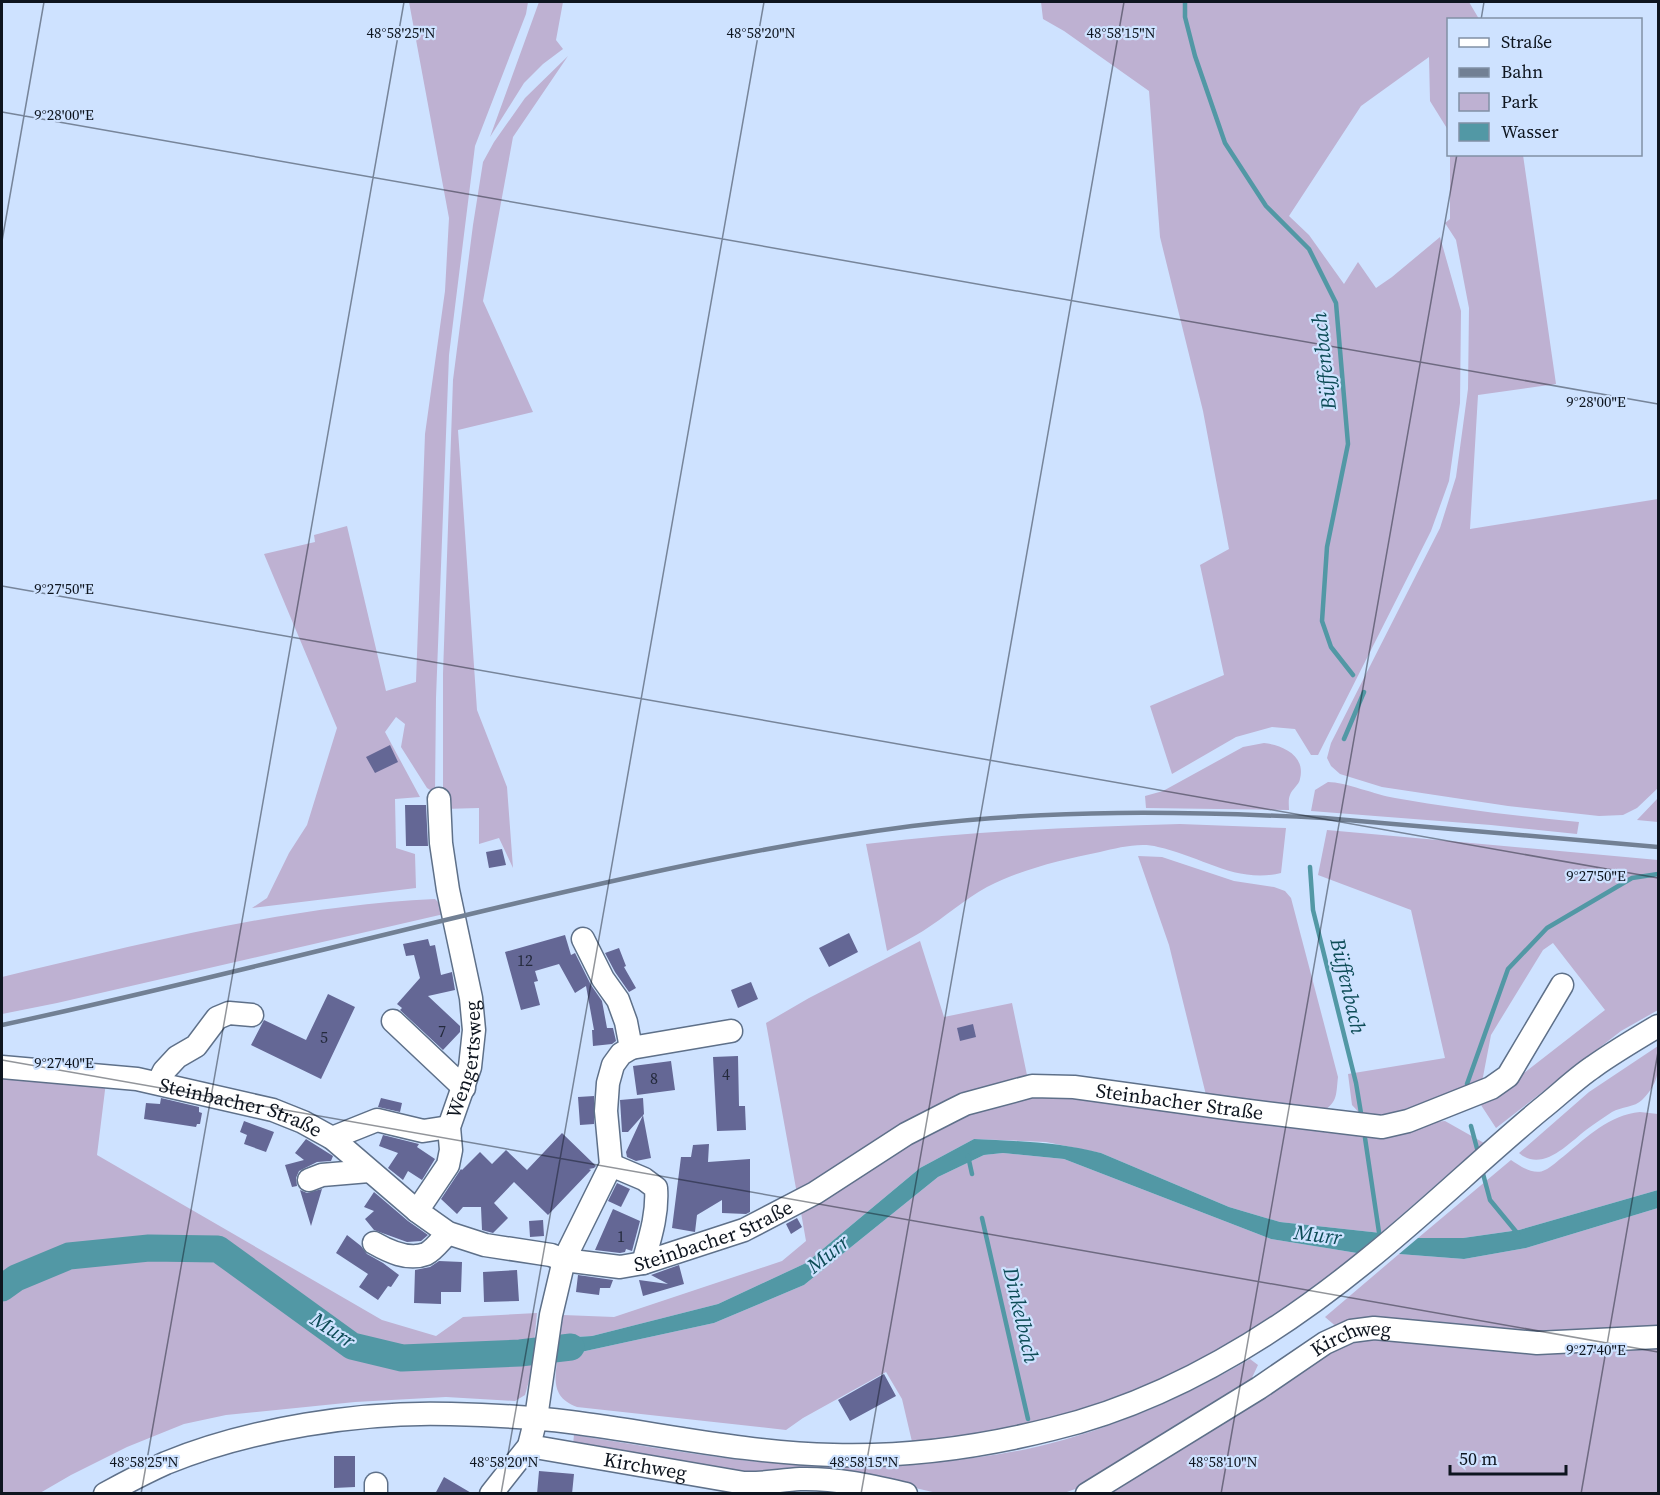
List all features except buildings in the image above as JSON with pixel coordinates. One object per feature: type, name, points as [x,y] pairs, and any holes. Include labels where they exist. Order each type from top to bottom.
[{"type":"street","name":"Wengertsweg","points":[[332,1138],[377,1120],[423,1131],[449,1127],[464,1088],[470,1067],[474,1029],[471,998],[448,890],[441,843],[439,799]]},
{"type":"street","points":[[583,939],[603,979],[618,1000],[626,1022],[631,1048]]},
{"type":"street","name":"Steinbacher Straße","points":[[2,1067],[158,1083],[273,1110],[303,1122],[332,1138],[417,1211],[448,1233],[485,1245],[551,1255],[564,1260],[620,1266],[643,1263],[744,1230],[815,1193],[906,1134],[965,1104],[1032,1086],[1108,1091],[1339,1123],[1382,1127],[1408,1122],[1491,1088],[1508,1076],[1562,985]]},
{"type":"street","points":[[158,1083],[164,1071],[177,1057],[196,1046],[217,1018],[229,1013],[252,1016]]},
{"type":"street","points":[[393,1021],[464,1088]]},
{"type":"street","points":[[105,1494],[167,1463],[230,1442],[282,1430],[378,1416],[448,1413],[536,1418],[682,1440],[830,1455],[885,1455],[980,1444],[1055,1429],[1127,1406],[1205,1371],[1257,1340],[1316,1300],[1367,1260],[1592,1067],[1659,1026]]},
{"type":"street","points":[[491,1494],[529,1446],[536,1418],[551,1315],[564,1260],[611,1164],[606,1111],[608,1083],[613,1065],[621,1054],[631,1048],[731,1031]]},
{"type":"street","points":[[417,1211],[448,1165],[451,1150],[449,1127]]},
{"type":"street","points":[[611,1164],[644,1179],[656,1188],[657,1201],[653,1228],[643,1263]]},
{"type":"street","points":[[309,1180],[322,1175],[369,1171]]},
{"type":"street","points":[[374,1243],[392,1254],[425,1254],[437,1246],[448,1233]]},
{"type":"street","name":"Kirchweg","points":[[1087,1494],[1259,1388],[1310,1352],[1352,1331],[1374,1328],[1537,1343],[1659,1337]]},
{"type":"street","name":"Kirchweg","points":[[529,1446],[744,1483],[762,1484],[799,1479],[849,1481],[906,1494]]},
{"type":"green space","points":[[409,2],[528,2],[526,14],[475,146],[449,355],[436,698],[435,793],[427,788],[401,747],[405,724],[396,717],[385,732],[420,797],[395,799],[396,848],[415,854],[416,888],[252,908],[267,898],[289,853],[307,825],[337,728],[264,554],[315,542],[314,535],[347,526],[386,691],[416,682],[425,434],[445,291],[449,218]]},
{"type":"green space","points":[[539,2],[563,2],[556,40],[563,49],[543,64],[524,83],[490,137]]},
{"type":"green space","points":[[1041,2],[1469,2],[1478,18],[1447,18],[1447,128],[1430,101],[1429,57],[1361,106],[1289,216],[1309,235],[1344,284],[1358,262],[1376,288],[1440,237],[1461,311],[1460,403],[1449,481],[1431,531],[1318,755],[1311,755],[1295,729],[1272,727],[1236,737],[1172,774],[1150,706],[1224,675],[1200,565],[1229,549],[1203,411],[1160,237],[1149,91],[1064,31],[1043,19]]},
{"type":"green space","points":[[568,56],[513,137],[483,301],[533,412],[458,430],[477,710],[507,787],[513,868],[499,838],[479,844],[479,808],[443,809],[443,674],[453,380],[483,162],[525,98]]},
{"type":"green space","points":[[1450,156],[1523,156],[1556,384],[1478,395],[1470,529],[1658,499],[1658,788],[1637,808],[1623,815],[1599,816],[1508,806],[1382,787],[1340,774],[1331,766],[1327,758],[1331,743],[1440,528],[1456,477],[1468,389],[1469,308],[1456,240],[1445,223],[1450,219]]},
{"type":"green space","points":[[1264,743],[1285,749],[1296,758],[1299,764],[1300,779],[1289,797],[1289,810],[1146,808],[1145,796],[1163,791],[1243,747]]},
{"type":"green space","points":[[1328,782],[1418,802],[1579,822],[1577,834],[1311,811],[1315,790]]},
{"type":"green space","points":[[1658,798],[1658,822],[1637,820]]},
{"type":"green space","points":[[1180,824],[1286,828],[1281,873],[1249,875],[1219,868],[1158,847],[1136,845],[1122,847],[1042,866],[1000,881],[971,897],[923,931],[887,951],[866,844],[983,833]]},
{"type":"green space","points":[[1327,830],[1658,860],[1658,1010],[1621,1031],[1496,1128],[1479,1102],[1501,1091],[1605,1010],[1553,943],[1543,950],[1491,1035],[1482,1082],[1386,1119],[1366,1120],[1352,1105],[1348,1074],[1445,1058],[1411,910],[1318,875]]},
{"type":"green space","points":[[1138,856],[1162,857],[1234,881],[1274,887],[1285,891],[1291,898],[1338,1077],[1335,1097],[1328,1108],[1323,1111],[1207,1099],[1169,945]]},
{"type":"green space","points":[[435,899],[442,906],[444,914],[2,1014],[2,977],[163,939],[271,918],[325,909]]},
{"type":"green space","points":[[920,941],[944,1017],[1012,1003],[1028,1080],[797,1194],[766,1023],[809,998]]},
{"type":"green space","points":[[1658,1046],[1658,1068],[1655,1081],[1639,1102],[1612,1112],[1563,1149],[1546,1158],[1537,1160],[1519,1153],[1589,1092]]},
{"type":"green space","points":[[2,1075],[106,1082],[97,1155],[382,1320],[436,1336],[463,1317],[537,1313],[531,1374],[525,1395],[515,1401],[446,1397],[355,1402],[226,1415],[184,1424],[127,1447],[40,1493],[2,1493]]},
{"type":"green space","points":[[1041,1094],[1391,1136],[1434,1122],[1445,1121],[1484,1143],[1381,1233],[1280,1222],[1229,1207],[1101,1153],[1046,1142],[974,1139],[920,1168],[806,1263],[718,1304],[592,1336],[560,1338],[563,1315],[614,1317],[782,1261],[806,1241],[800,1207],[965,1110]]},
{"type":"green space","points":[[1640,1112],[1658,1114],[1658,1190],[1519,1230],[1463,1238],[1418,1238],[1511,1160],[1532,1171],[1541,1172],[1608,1122]]},
{"type":"green space","points":[[1003,1153],[1064,1159],[1271,1239],[1357,1253],[1319,1287],[1245,1336],[1169,1379],[1045,1423],[913,1446],[902,1399],[886,1372],[803,1418],[786,1430],[577,1407],[563,1399],[559,1393],[556,1381],[558,1357],[714,1323],[804,1285],[938,1177],[984,1155]]},
{"type":"green space","points":[[1658,1208],[1658,1332],[1544,1338],[1339,1329],[1325,1317],[1399,1254],[1464,1259],[1526,1248]]},
{"type":"green space","points":[[1368,1332],[1658,1343],[1658,1493],[1097,1494],[1312,1356]]},
{"type":"green space","points":[[1250,1359],[1258,1365],[1249,1384],[1098,1481],[1064,1493],[937,1493],[850,1473],[717,1471],[573,1444],[574,1435],[732,1459],[806,1465],[884,1465],[963,1459],[1036,1447],[1119,1422],[1199,1387]]},
{"type":"water","points":[[974,1139],[1085,1149],[1101,1153],[1229,1207],[1280,1222],[1381,1233],[1357,1253],[1271,1239],[1064,1159],[1003,1153],[984,1155],[938,1177],[804,1285],[714,1323],[558,1357],[560,1338],[592,1336],[718,1304],[806,1263],[920,1168]]},
{"type":"water","points":[[1658,1190],[1658,1208],[1526,1248],[1464,1259],[1399,1254],[1418,1238],[1463,1238],[1519,1230]]},
{"type":"waterway","name":"Büffenbach","points":[[1185,2],[1185,17],[1195,56],[1225,143],[1266,206],[1309,249],[1336,303],[1348,444],[1327,547],[1322,621],[1331,647],[1353,675]]},
{"type":"waterway","name":"Büffenbach","points":[[1344,739],[1364,692]]},
{"type":"waterway","name":"Büffenbach","points":[[1310,867],[1313,910],[1356,1083],[1361,1113]]},
{"type":"waterway","points":[[1467,1084],[1508,969],[1547,928],[1632,878],[1658,874]]},
{"type":"waterway","points":[[1471,1126],[1479,1156]]},
{"type":"waterway","name":"Büffenbach","points":[[1365,1138],[1380,1239]]},
{"type":"waterway","name":"Dinkelbach","points":[[968,1156],[972,1174]]},
{"type":"waterway","points":[[1482,1170],[1490,1200],[1518,1234]]},
{"type":"waterway","name":"Dinkelbach","points":[[982,1218],[1028,1419]]},
{"type":"waterway","name":"Murr","points":[[2,1288],[16,1278],[69,1256],[149,1248],[218,1249],[352,1346],[402,1358],[520,1353],[571,1347]]},
{"type":"railway","points":[[2,1025],[683,866],[820,840],[963,820],[1118,813],[1273,816],[1324,818],[1658,847]]}]
